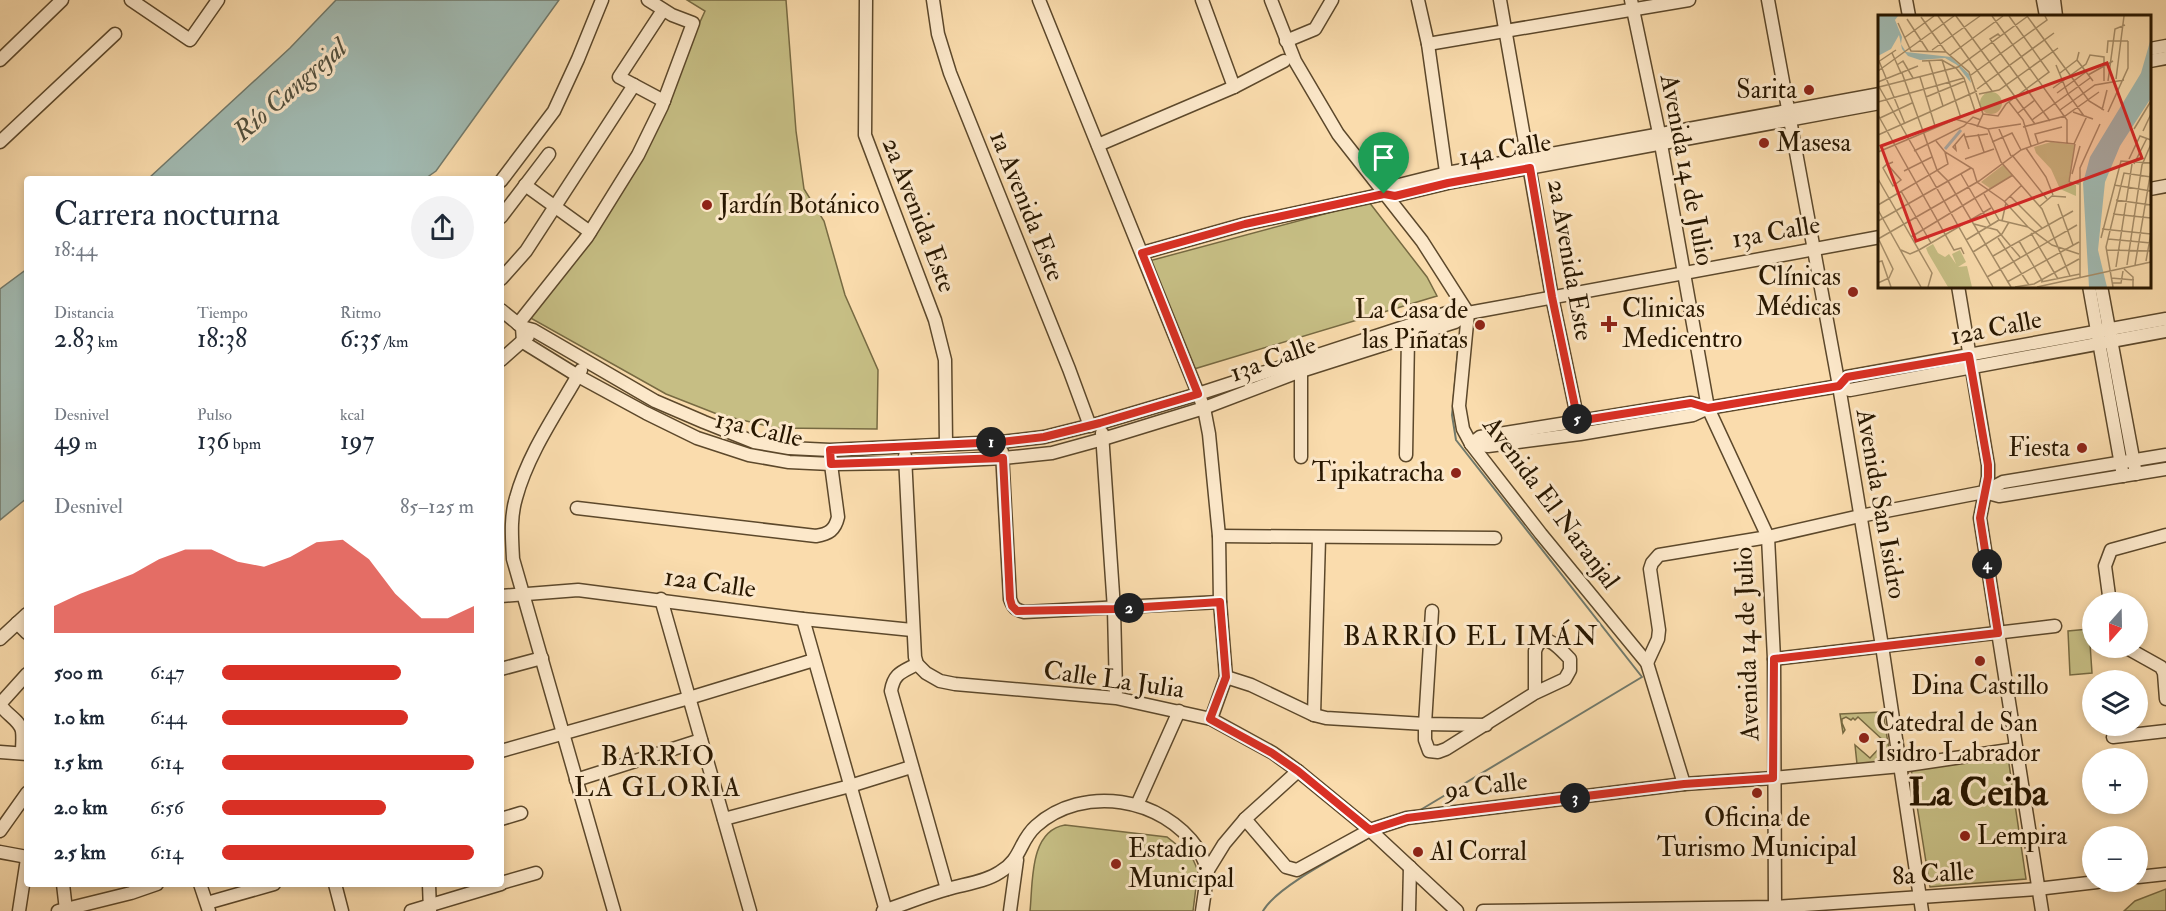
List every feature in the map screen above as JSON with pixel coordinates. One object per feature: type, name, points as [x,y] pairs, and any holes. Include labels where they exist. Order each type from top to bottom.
[{"type":"street","points":[[0,60],[62,0]]},
{"type":"street","points":[[131,0],[190,40],[218,0]]},
{"type":"street","points":[[504,176],[554,111],[602,0]]},
{"type":"street","points":[[504,358],[523,342],[524,327],[590,232],[638,155],[664,101],[693,23],[663,10],[648,0]]},
{"type":"street","name":"2a Avenida Este","points":[[866,0],[865,135],[935,320],[945,360],[946,444]]},
{"type":"street","name":"1a Avenida Este","points":[[933,0],[938,34],[950,73],[1069,369],[1103,439],[1114,609],[1116,692]]},
{"type":"street","points":[[1039,0],[1204,408],[1209,434],[1219,536],[1220,602],[1226,677],[1210,719]]},
{"type":"street","points":[[1202,0],[1234,87]]},
{"type":"street","points":[[1271,0],[1295,61],[1338,134],[1422,241],[1468,313]]},
{"type":"street","points":[[1286,41],[1315,29],[1332,0]]},
{"type":"street","points":[[1418,0],[1428,44],[1447,178]]},
{"type":"street","name":"2a Avenida Este","points":[[1500,0],[1552,297],[1578,421]]},
{"type":"street","points":[[1428,44],[1632,5],[1689,0]]},
{"type":"street","name":"Avenida San Isidro","points":[[1768,0],[1839,386],[1901,766],[1922,911]]},
{"type":"street","points":[[1906,0],[1909,15]]},
{"type":"street","points":[[2043,0],[2046,15]]},
{"type":"street","points":[[2054,0],[2056,15]]},
{"type":"street","name":"Avenida 14 de Julio","points":[[1632,5],[1659,138],[1708,408],[1768,537],[1774,659],[1775,909]]},
{"type":"street","points":[[663,10],[619,77],[664,101]]},
{"type":"street","points":[[0,142],[115,34]]},
{"type":"street","points":[[2151,49],[2166,46]]},
{"type":"street","points":[[2151,60],[2166,58]]},
{"type":"street","points":[[1098,145],[1234,87],[1284,62]]},
{"type":"street","points":[[504,276],[526,251],[634,85]]},
{"type":"street","name":"14a Calle","points":[[1789,115],[1878,94]]},
{"type":"street","name":"14a Calle","points":[[1384,194],[1391,188],[1659,138],[1789,115],[1878,103]]},
{"type":"street","points":[[504,213],[549,154]]},
{"type":"street","points":[[525,185],[590,232]]},
{"type":"street","points":[[2151,189],[2166,186]]},
{"type":"street","points":[[1142,253],[1245,224],[1384,194]]},
{"type":"street","name":"13a Calle","points":[[504,312],[524,327],[655,401],[754,442],[789,448],[830,450],[1001,442],[1044,437],[1095,424],[1406,332],[1455,322],[1468,313],[1878,237]]},
{"type":"street","points":[[1958,288],[1988,465],[1980,518],[2042,911]]},
{"type":"street","points":[[2090,288],[2134,460],[2129,475]]},
{"type":"street","points":[[2101,288],[2104,337],[2120,463],[2129,475]]},
{"type":"street","name":"Avenida El Naranjal","points":[[1468,313],[1459,406],[1463,429],[1540,534],[1647,663],[1684,784]]},
{"type":"street","name":"12a Calle","points":[[2104,337],[2166,319]]},
{"type":"street","name":"12a Calle","points":[[1472,444],[1488,446],[1580,434],[1694,415],[1708,408],[1839,386],[1847,377],[1970,362],[2104,337],[2166,331]]},
{"type":"street","points":[[1406,332],[1406,455]]},
{"type":"street","name":"13a Calle","points":[[523,342],[578,376],[697,438],[749,455],[789,462],[831,464],[905,463],[1052,453],[1204,408],[1299,365]]},
{"type":"street","points":[[586,361],[530,460],[515,499],[511,526],[513,559],[614,911]]},
{"type":"street","points":[[1299,365],[1301,457]]},
{"type":"street","name":"12a Calle","points":[[1472,444],[1480,437],[1691,403],[1708,408]]},
{"type":"street","points":[[697,438],[704,422]]},
{"type":"street","points":[[1001,442],[1010,599],[1017,611],[1114,609],[1220,602]]},
{"type":"street","points":[[904,446],[912,630],[917,664],[899,673],[893,680],[891,691],[946,889]]},
{"type":"street","points":[[577,508],[816,536],[832,531],[838,517],[830,450]]},
{"type":"street","points":[[1647,663],[1658,639],[1659,630],[1650,569],[1659,555],[1768,537],[1984,492],[2003,482],[2166,455]]},
{"type":"street","points":[[1984,492],[2000,496],[2166,469]]},
{"type":"street","points":[[1219,536],[1495,538]]},
{"type":"street","points":[[2109,592],[2105,566],[2111,550],[2166,536]]},
{"type":"street","points":[[1314,715],[1319,538]]},
{"type":"street","name":"12a Calle","points":[[504,596],[578,590],[803,619],[912,630]]},
{"type":"street","points":[[661,599],[750,911]]},
{"type":"street","points":[[1432,611],[1425,724],[1425,740],[1429,751],[1434,753],[1446,749],[1535,693]]},
{"type":"street","points":[[0,639],[24,617]]},
{"type":"street","points":[[803,619],[885,911],[1000,873],[1017,860]]},
{"type":"street","points":[[17,623],[24,630]]},
{"type":"street","points":[[1774,659],[2055,626]]},
{"type":"street","points":[[504,668],[542,658]]},
{"type":"street","points":[[2144,658],[2161,668],[2164,673],[2166,699]]},
{"type":"street","points":[[504,750],[814,660]]},
{"type":"street","name":"Calle La Julia","points":[[917,664],[926,673],[940,681],[955,684],[1116,698],[1210,719],[1272,753],[1298,771],[1370,830],[1457,911]]},
{"type":"street","points":[[0,752],[24,753],[20,725],[0,704],[24,677]]},
{"type":"street","points":[[1226,677],[1251,685],[1314,715],[1338,719],[1487,725]]},
{"type":"street","points":[[1137,805],[1179,711]]},
{"type":"street","points":[[2113,737],[2166,731]]},
{"type":"street","points":[[576,780],[701,740]]},
{"type":"street","name":"9a Calle","points":[[1245,819],[1286,867],[1297,870],[1370,830],[1407,818],[1684,784],[1901,766],[2016,749]]},
{"type":"street","points":[[724,819],[850,786],[911,767]]},
{"type":"street","points":[[1202,911],[1208,870],[1224,844],[1245,819],[1298,771]]},
{"type":"street","points":[[0,831],[24,797]]},
{"type":"street","points":[[1010,911],[1017,860],[1024,840],[1036,826],[1057,812],[1085,802],[1112,800],[1137,805],[1165,818],[1183,832],[1198,849],[1208,870]]},
{"type":"street","points":[[504,818],[521,813]]},
{"type":"street","points":[[0,852],[24,857]]},
{"type":"street","points":[[1409,911],[1410,867]]},
{"type":"street","points":[[504,883],[536,873]]},
{"type":"street","points":[[2148,877],[2166,874]]},
{"type":"street","points":[[19,911],[24,878]]},
{"type":"street","name":"8a Calle","points":[[1483,911],[1775,909],[2082,884]]},
{"type":"street","points":[[63,887],[62,910],[148,887]]},
{"type":"street","points":[[201,887],[208,907],[265,887]]},
{"type":"street","points":[[336,887],[342,911]]},
{"type":"street","points":[[429,887],[430,908]]},
{"type":"street","points":[[411,911],[430,908],[492,887]]},
{"type":"shaded area","name":"Jardín Botánico","points":[[687,0],[786,0],[796,131],[804,189],[824,221],[845,295],[878,370],[877,429],[776,428],[717,414],[666,394],[527,316],[628,162],[677,72],[705,11]]},
{"type":"shaded area","points":[[1369,202],[1427,277],[1437,296],[1194,369],[1149,261]]},
{"type":"shaded area","points":[[2082,630],[2082,658],[2091,658],[2092,670],[2082,670],[2082,674],[2070,675],[2068,631]]},
{"type":"shaded area","points":[[1883,712],[1891,762],[1857,764],[1855,745],[1870,758],[1885,742],[1858,717],[1855,720],[1846,717],[1842,719],[1845,730],[1843,733],[1840,714]]},
{"type":"shaded area","points":[[2008,757],[2026,879],[1930,887],[1911,768]]},
{"type":"shaded area","name":"Estadio Municipal","points":[[1065,825],[1167,837],[1192,857],[1198,871],[1193,911],[1030,911],[1033,873],[1039,847],[1053,829]]},
{"type":"shaded area","points":[[2166,889],[2166,911],[2124,911],[2135,901]]},
{"type":"water","name":"Río Cangrejal","points":[[336,0],[559,0],[436,171],[429,176],[151,176],[290,48]]},
{"type":"water","points":[[24,271],[24,500],[0,520],[0,289]]},
{"type":"waterway","points":[[1417,812],[1642,677],[1456,440],[1452,415],[1459,338]]},
{"type":"waterway","points":[[1263,911],[1270,901],[1296,881],[1369,838]]},
{"type":"place","name":"Sarita","points":[[1809,90]]},
{"type":"place","name":"Masesa","points":[[1764,143]]},
{"type":"place","name":"Jardín Botánico","points":[[707,205]]},
{"type":"place","name":"Clínicas Médicas","points":[[1853,292]]},
{"type":"place","name":"Clinicas Medicentro","points":[[1609,324]]},
{"type":"place","name":"La Casa de las Piñatas","points":[[1480,325]]},
{"type":"place","name":"Fiesta","points":[[2082,448]]},
{"type":"place","name":"Tipikatracha","points":[[1456,473]]},
{"type":"place","name":"Dina Castillo","points":[[1980,661]]},
{"type":"place","name":"Catedral de San Isidro Labrador","points":[[1864,738]]},
{"type":"place","name":"Oficina de Turismo Municipal","points":[[1757,793]]},
{"type":"place","name":"Lempira","points":[[1965,836]]},
{"type":"place","name":"Al Corral","points":[[1418,852]]},
{"type":"place","name":"Estadio Municipal","points":[[1116,864]]},
{"type":"district","name":"BARRIO EL IMÁN","points":[[1471,636]]},
{"type":"district","name":"BARRIO LA GLORIA","points":[[658,772]]},
{"type":"district","name":"La Ceiba","points":[[1978,793]]},
{"type":"route","points":[[1530,168],[1552,297],[1578,421],[1691,403],[1708,408],[1839,386],[1847,377],[1969,356],[1988,465],[1980,518],[1998,633],[1774,659],[1773,778],[1684,784],[1407,818],[1370,830],[1298,771],[1272,753],[1210,719],[1226,677],[1220,602],[1114,609],[1017,611],[1010,599],[1003,458],[831,464],[830,450],[1001,442],[1044,437],[1198,394],[1142,253],[1245,224],[1384,194],[1395,196],[1448,183],[1530,168]]}]
